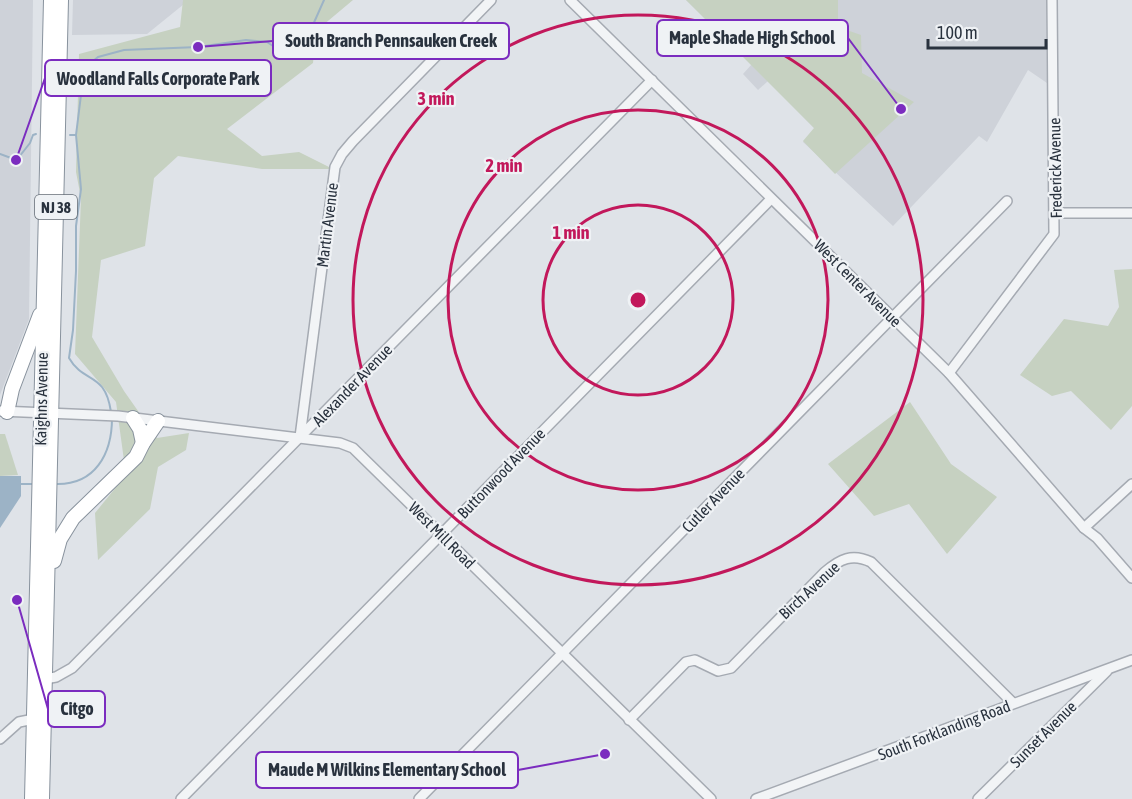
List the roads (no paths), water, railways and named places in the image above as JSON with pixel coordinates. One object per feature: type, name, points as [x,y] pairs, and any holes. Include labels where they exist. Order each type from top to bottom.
[{"type":"highway","name":"Kaighns Avenue","points":[[46,414],[44,305],[51,0]]},
{"type":"highway","name":"Kaighns Avenue","points":[[32,799],[61,0]]},
{"type":"highway","points":[[3,412],[44,305]]},
{"type":"highway","points":[[133,418],[140,429],[143,443]]},
{"type":"highway","points":[[48,586],[58,545],[69,523],[136,457],[159,421]]},
{"type":"highway","name":"Kaighns Avenue","points":[[42,799],[48,586],[44,491]]},
{"type":"street","name":"Martin Avenue","points":[[300,438],[335,167],[353,141],[491,0]]},
{"type":"street","name":"West Center Avenue","points":[[570,0],[949,373],[1084,528],[1097,538],[1132,578]]},
{"type":"street","name":"Frederick Avenue","points":[[949,373],[1049,244],[1054,234],[1056,213],[1052,0]]},
{"type":"street","name":"Alexander Avenue","points":[[45,679],[57,677],[72,668],[652,80]]},
{"type":"street","name":"Buttonwood Avenue","points":[[181,799],[771,199]]},
{"type":"street","name":"Cutler Avenue","points":[[419,799],[1007,201]]},
{"type":"street","points":[[1056,213],[1132,213]]},
{"type":"street","name":"West Mill Road","points":[[3,412],[118,416],[300,438],[344,444],[353,448],[711,799]]},
{"type":"street","points":[[1084,528],[1132,484]]},
{"type":"street","name":"Birch Avenue","points":[[629,720],[686,662],[695,660],[718,671],[731,668],[838,560],[854,557],[871,562],[1013,703]]},
{"type":"street","name":"South Forklanding Road","points":[[756,799],[1132,660]]},
{"type":"street","name":"Sunset Avenue","points":[[978,799],[1108,669]]},
{"type":"street","points":[[0,740],[19,722],[34,719]]},
{"type":"water","points":[[0,476],[21,476],[21,496],[0,528]]},
{"type":"waterway","points":[[111,412],[104,390],[93,379],[81,372],[69,358],[73,330],[76,226],[81,189],[76,135],[84,71],[98,57],[124,50],[198,47],[246,40],[267,42],[282,52],[298,50],[304,45],[324,0]]},
{"type":"waterway","points":[[0,154],[11,158],[19,157],[33,135],[36,134]]},
{"type":"waterway","points":[[70,135],[76,135]]},
{"type":"waterway","points":[[56,484],[81,479],[99,465],[109,444],[112,418]]},
{"type":"waterway","points":[[20,484],[35,484]]},
{"type":"place","name":"South Branch Pennsauken Creek","points":[[198,47]]},
{"type":"place","name":"Maple Shade High School","points":[[901,109]]},
{"type":"place","name":"Woodland Falls Corporate Park","points":[[16,160]]},
{"type":"place","name":"Citgo","points":[[17,600]]},
{"type":"place","name":"Maude M Wilkins Elementary School","points":[[605,754]]}]
